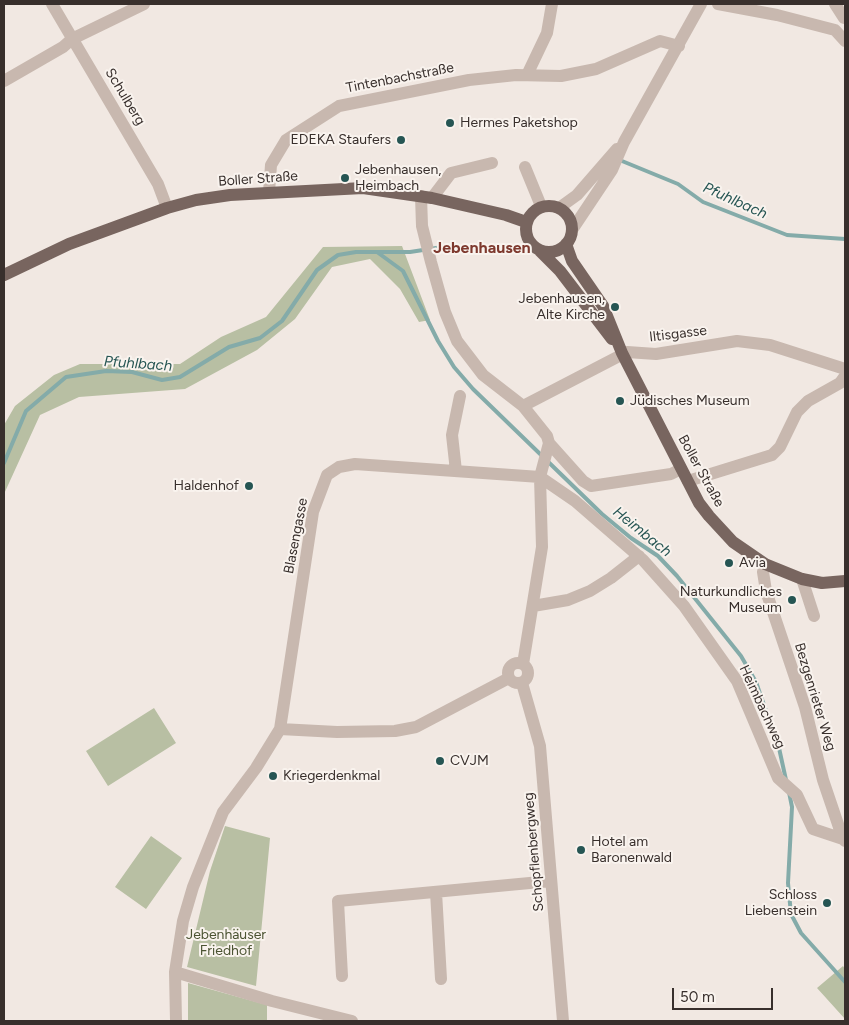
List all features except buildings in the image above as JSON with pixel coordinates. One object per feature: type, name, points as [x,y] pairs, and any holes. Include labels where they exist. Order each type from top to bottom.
[{"type":"main road","name":"Boller Straße","points":[[4,275],[69,244],[167,208],[196,200],[268,192],[363,188],[427,197],[506,215],[526,222]]},
{"type":"main road","points":[[541,206],[559,208],[569,217],[572,230],[566,244],[554,251],[540,251],[529,242],[526,236],[526,222],[535,210],[541,206]]},
{"type":"main road","name":"Boller Straße","points":[[566,244],[572,261],[603,306],[622,353],[699,503],[720,529],[745,552],[765,564],[802,579],[822,583],[845,581]]},
{"type":"main road","name":"Boller Straße","points":[[540,251],[560,271],[622,353]]},
{"type":"street","name":"Schulberg","points":[[52,4],[158,184],[167,208]]},
{"type":"street","points":[[4,81],[63,48],[72,39],[144,4]]},
{"type":"street","points":[[527,75],[547,33],[552,4]]},
{"type":"street","points":[[572,230],[612,170],[624,142],[701,4]]},
{"type":"street","points":[[718,4],[777,15],[835,30],[845,41]]},
{"type":"street","points":[[835,4],[845,18],[835,30]]},
{"type":"street","name":"Tintenbachstraße","points":[[268,192],[271,166],[286,140],[339,106],[469,80],[527,75],[561,76],[596,69],[660,40],[679,46]]},
{"type":"street","points":[[559,208],[576,195],[624,142]]},
{"type":"street","points":[[492,164],[451,173],[427,197],[422,226],[445,312],[462,348],[484,375],[523,406],[547,436],[548,446],[541,474],[542,547],[524,664]]},
{"type":"street","points":[[525,167],[541,206]]},
{"type":"street","name":"Iltisgasse","points":[[523,406],[622,353],[656,354],[737,341],[770,345],[845,369]]},
{"type":"street","points":[[688,481],[772,455],[780,447],[797,412],[808,401],[840,384],[845,376]]},
{"type":"street","points":[[456,471],[452,435],[460,396]]},
{"type":"street","points":[[548,446],[583,481],[592,486],[671,474],[681,469]]},
{"type":"street","name":"Blasengasse","points":[[280,729],[312,518],[327,475],[339,467],[355,464],[456,471],[541,474]]},
{"type":"street","name":"Heimbachweg","points":[[541,474],[639,556],[684,606],[737,681],[778,778],[797,795],[813,829],[844,840]]},
{"type":"street","points":[[533,606],[568,600],[590,591],[611,578],[639,556]]},
{"type":"street","name":"Bezgenrieter Weg","points":[[765,564],[766,591],[805,707],[823,780],[844,840]]},
{"type":"street","points":[[802,579],[814,616]]},
{"type":"street","points":[[517,662],[524,664],[528,668],[529,675],[522,683],[514,683],[509,678],[508,671],[517,662]]},
{"type":"street","points":[[176,1021],[175,972],[184,921],[193,887],[224,812],[256,768],[280,729],[338,732],[395,731],[416,727],[509,678]]},
{"type":"street","name":"Schopflenbergweg","points":[[522,683],[540,746],[563,1021]]},
{"type":"street","points":[[342,976],[338,901],[552,881]]},
{"type":"street","points":[[436,892],[441,979]]},
{"type":"street","points":[[175,972],[272,1001],[352,1021]]},
{"type":"green space","points":[[402,246],[430,320],[419,322],[400,289],[370,259],[332,267],[295,319],[257,350],[185,389],[79,397],[40,415],[4,494],[4,425],[15,406],[54,375],[80,364],[180,364],[221,337],[266,317],[323,247]]},
{"type":"green space","points":[[154,708],[176,743],[108,786],[86,751]]},
{"type":"green space","name":"Jebenhäuser Friedhof","points":[[225,826],[270,838],[256,986],[187,967],[210,871]]},
{"type":"green space","points":[[151,836],[182,858],[146,909],[115,887]]},
{"type":"green space","points":[[843,966],[845,969],[845,1019],[817,988]]},
{"type":"green space","name":"Jebenhäuser Friedhof","points":[[188,983],[267,1005],[267,1021],[188,1021]]},
{"type":"waterway","name":"Pfuhlbach","points":[[622,161],[678,184],[703,202],[787,235],[845,239]]},
{"type":"waterway","name":"Pfuhlbach","points":[[4,463],[26,411],[66,377],[106,371],[132,372],[162,380],[180,377],[229,347],[260,338],[282,321],[317,270],[338,255],[356,252],[410,252],[449,246]]},
{"type":"waterway","name":"Heimbach","points":[[377,252],[403,271],[438,341],[454,367],[473,389],[602,514],[631,538],[658,556],[677,576],[741,656],[756,682],[779,748],[786,780]]},
{"type":"waterway","name":"Heimbach","points":[[789,792],[792,807],[788,883],[791,914],[801,933],[845,982]]},
{"type":"place","name":"Hermes Paketshop","points":[[450,123]]},
{"type":"place","name":"EDEKA Staufers","points":[[401,140]]},
{"type":"place","name":"Jebenhausen, Heimbach","points":[[345,178]]},
{"type":"place","name":"Jebenhausen, Alte Kirche","points":[[615,307]]},
{"type":"place","name":"Jüdisches Museum","points":[[620,401]]},
{"type":"place","name":"Haldenhof","points":[[249,486]]},
{"type":"place","name":"Avia","points":[[729,563]]},
{"type":"place","name":"Naturkundliches Museum","points":[[792,600]]},
{"type":"place","name":"CVJM","points":[[440,761]]},
{"type":"place","name":"Kriegerdenkmal","points":[[273,776]]},
{"type":"place","name":"Hotel am Baronenwald","points":[[581,850]]},
{"type":"place","name":"Schloss Liebenstein","points":[[827,903]]},
{"type":"district","name":"Jebenhausen","points":[[482,248]]}]
